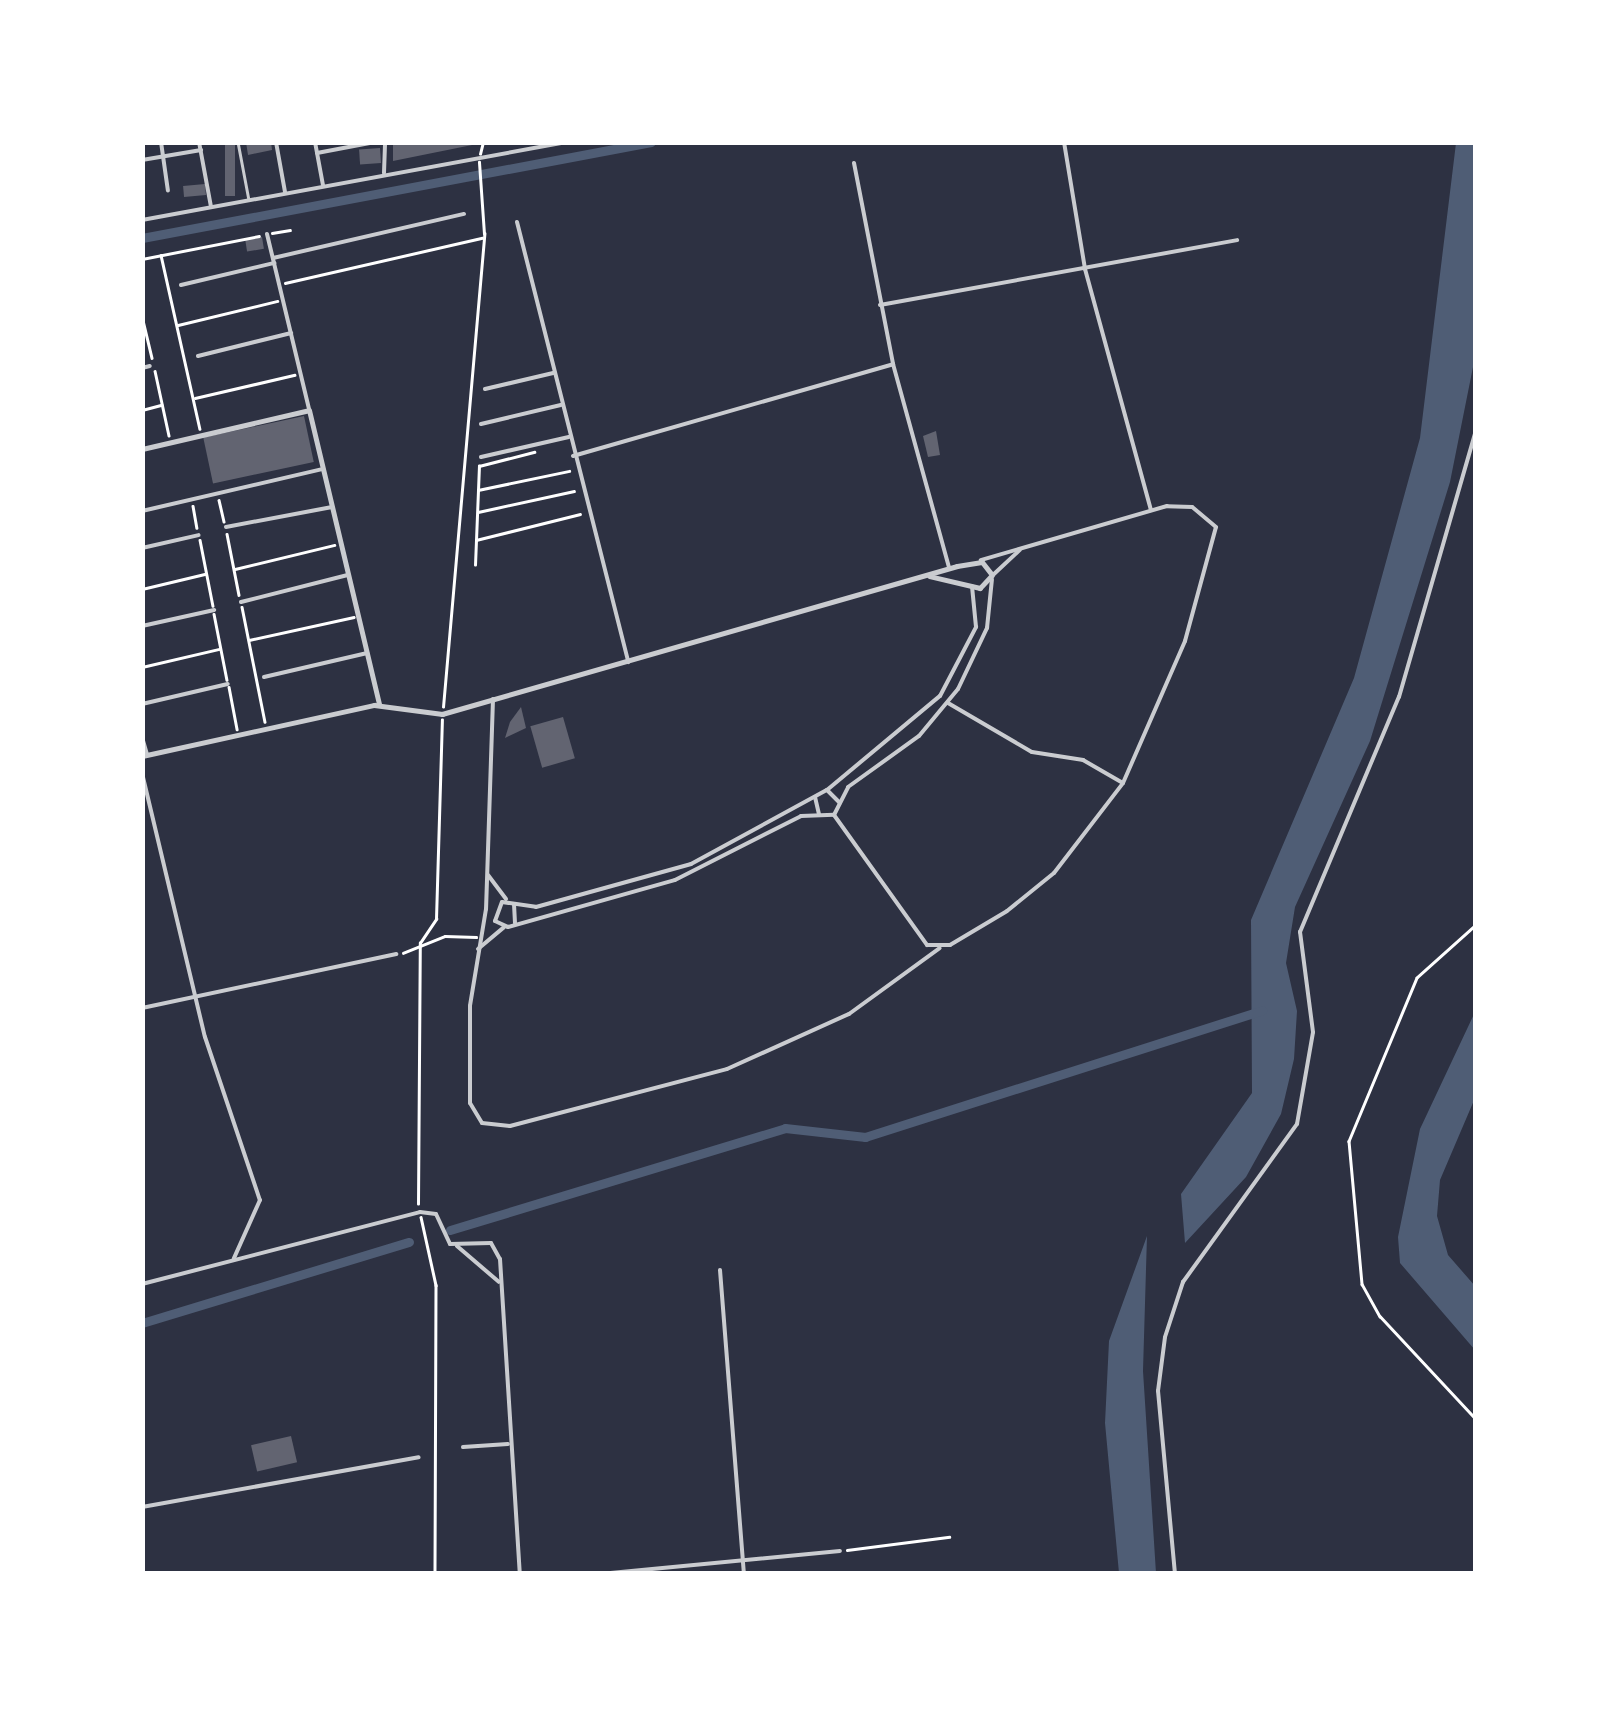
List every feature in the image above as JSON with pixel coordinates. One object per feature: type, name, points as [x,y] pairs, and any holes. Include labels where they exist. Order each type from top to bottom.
[{"type":"street","points":[[161,142],[168,191]]},
{"type":"street","points":[[199,142],[211,207]]},
{"type":"street","points":[[238,142],[248,200]]},
{"type":"street","points":[[276,142],[285,193]]},
{"type":"street","points":[[315,142],[323,185]]},
{"type":"street","points":[[317,154],[375,142]]},
{"type":"street","points":[[384,173],[386,142]]},
{"type":"street","points":[[510,142],[510,152]]},
{"type":"street","points":[[142,220],[568,142]]},
{"type":"street","points":[[1064,142],[1085,269],[1151,510]]},
{"type":"street","points":[[142,160],[201,150]]},
{"type":"street","points":[[854,163],[893,364],[950,568]]},
{"type":"street","points":[[182,285],[464,214]]},
{"type":"street","points":[[517,222],[628,662]]},
{"type":"street","points":[[267,234],[379,704]]},
{"type":"street","points":[[880,305],[1236,240]]},
{"type":"street","points":[[198,356],[291,333]]},
{"type":"street","points":[[574,456],[893,364]]},
{"type":"street","points":[[142,368],[150,366]]},
{"type":"street","points":[[484,388],[553,373]]},
{"type":"street","points":[[480,424],[561,404]]},
{"type":"street","points":[[142,449],[309,410]]},
{"type":"street","points":[[1175,1574],[1158,1391],[1165,1337],[1184,1282],[1297,1124],[1313,1032],[1300,932],[1424,626],[1476,432]]},
{"type":"street","points":[[481,457],[568,436]]},
{"type":"street","points":[[142,512],[323,468]]},
{"type":"street","points":[[142,737],[145,755],[379,704],[442,714],[493,699],[628,662],[929,576],[950,568],[975,563],[1167,506],[1205,513],[1216,547],[1123,784],[1054,874],[940,948],[849,1014],[727,1069],[510,1126],[482,1123],[470,1103],[475,953],[486,902],[493,699]]},
{"type":"street","points":[[226,527],[332,507]]},
{"type":"street","points":[[142,548],[199,535]]},
{"type":"street","points":[[929,576],[971,585],[992,577],[1024,548]]},
{"type":"street","points":[[975,563],[992,577]]},
{"type":"street","points":[[484,920],[496,906],[511,902],[536,907],[675,869],[826,790],[940,696],[979,617],[971,585],[975,563]]},
{"type":"street","points":[[240,602],[348,575]]},
{"type":"street","points":[[834,815],[840,803],[948,703],[987,628],[992,577]]},
{"type":"street","points":[[142,626],[214,610]]},
{"type":"street","points":[[264,677],[367,653]]},
{"type":"street","points":[[142,704],[228,684]]},
{"type":"street","points":[[948,703],[1032,752],[1082,760],[1123,784]]},
{"type":"street","points":[[142,772],[196,996],[261,1205],[234,1258]]},
{"type":"street","points":[[826,790],[840,803]]},
{"type":"street","points":[[816,796],[819,815]]},
{"type":"street","points":[[475,953],[504,927],[691,875],[819,815],[834,815]]},
{"type":"street","points":[[834,815],[931,947],[940,948]]},
{"type":"street","points":[[486,870],[511,902],[512,926]]},
{"type":"street","points":[[486,902],[495,921],[504,927]]},
{"type":"street","points":[[495,921],[496,906]]},
{"type":"street","points":[[142,1008],[396,954]]},
{"type":"street","points":[[142,1284],[420,1212],[439,1218],[446,1242],[501,1283]]},
{"type":"street","points":[[456,1246],[491,1243],[501,1283],[520,1574]]},
{"type":"street","points":[[720,1270],[744,1574]]},
{"type":"street","points":[[463,1448],[510,1444]]},
{"type":"street","points":[[142,1508],[419,1457]]},
{"type":"street","points":[[600,1574],[840,1551]]},
{"type":"path","points":[[435,1574],[436,1285],[420,1212],[420,950],[436,918],[442,714],[484,237],[479,166]]},
{"type":"path","points":[[142,260],[290,230]]},
{"type":"path","points":[[279,284],[484,237]]},
{"type":"path","points":[[161,255],[202,435]]},
{"type":"path","points":[[177,326],[283,300]]},
{"type":"path","points":[[142,316],[170,442]]},
{"type":"path","points":[[194,398],[300,374]]},
{"type":"path","points":[[142,410],[162,405]]},
{"type":"path","points":[[475,566],[479,466],[544,450]]},
{"type":"path","points":[[466,460],[481,457]]},
{"type":"path","points":[[478,490],[569,471]]},
{"type":"path","points":[[477,512],[574,491]]},
{"type":"path","points":[[217,494],[266,728]]},
{"type":"path","points":[[192,500],[238,734]]},
{"type":"path","points":[[476,540],[580,514]]},
{"type":"path","points":[[233,570],[341,544]]},
{"type":"path","points":[[142,589],[206,574]]},
{"type":"path","points":[[248,640],[358,616]]},
{"type":"path","points":[[142,666],[221,648]]},
{"type":"path","points":[[1476,926],[1417,978],[1349,1142],[1362,1284],[1380,1316],[1476,1419]]},
{"type":"path","points":[[396,954],[420,950],[444,936],[480,938]]},
{"type":"path","points":[[840,1551],[949,1537]]},
{"type":"water","points":[[1456,143],[1475,143],[1476,352],[1450,482],[1370,741],[1295,907],[1286,963],[1297,1011],[1294,1059],[1281,1114],[1246,1177],[1185,1243],[1181,1194],[1252,1093],[1251,920],[1354,678],[1420,438]]},
{"type":"water","points":[[1475,1012],[1475,1098],[1440,1180],[1437,1216],[1448,1255],[1475,1286],[1475,1350],[1400,1263],[1398,1237],[1420,1129]]},
{"type":"water","points":[[1147,1236],[1143,1371],[1156,1573],[1119,1573],[1105,1423],[1109,1341]]},
{"type":"building","points":[[225,142],[235,142],[235,196],[225,196]]},
{"type":"building","points":[[246,142],[271,142],[272,150],[248,155]]},
{"type":"building","points":[[393,142],[477,142],[477,144],[393,161]]},
{"type":"building","points":[[380,148],[381,163],[360,164],[359,149]]},
{"type":"building","points":[[205,184],[206,195],[184,197],[183,186]]},
{"type":"building","points":[[262,237],[264,249],[247,252],[245,240]]},
{"type":"building","points":[[304,416],[314,462],[213,483],[203,437]]},
{"type":"building","points":[[936,431],[940,455],[928,457],[923,436]]},
{"type":"building","points":[[521,707],[526,728],[505,738],[510,722]]},
{"type":"building","points":[[563,717],[575,758],[542,768],[530,726]]},
{"type":"building","points":[[291,1436],[297,1462],[257,1472],[251,1445]]},
{"type":"waterway","points":[[142,238],[651,142]]},
{"type":"waterway","points":[[450,1230],[785,1128],[865,1137],[1262,1010]]},
{"type":"waterway","points":[[142,1323],[409,1242]]}]
